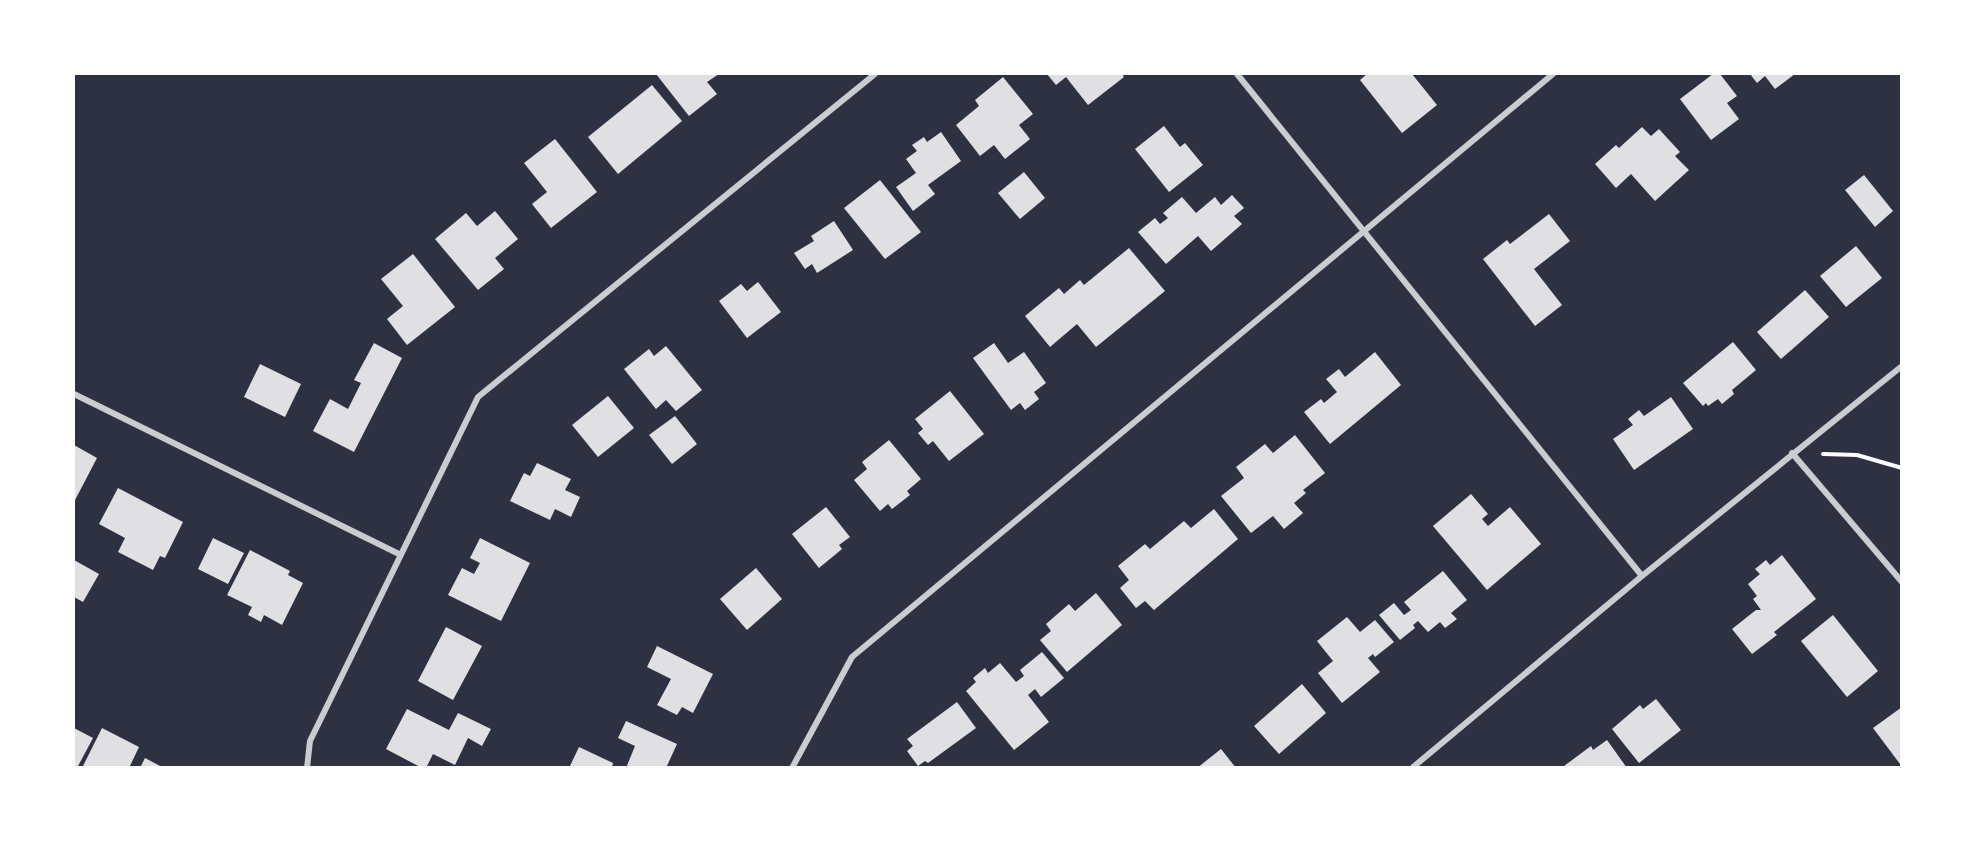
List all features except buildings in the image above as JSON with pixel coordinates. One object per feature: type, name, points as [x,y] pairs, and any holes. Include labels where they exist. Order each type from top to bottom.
[{"type":"street","points":[[307,768],[310,741],[399,554],[478,397],[875,74]]},
{"type":"street","points":[[1237,74],[1642,576]]},
{"type":"street","points":[[792,768],[852,657],[1553,74]]},
{"type":"street","points":[[1412,768],[1642,576],[1902,366]]},
{"type":"street","points":[[74,394],[399,554]]},
{"type":"street","points":[[1792,453],[1902,582]]},
{"type":"path","points":[[1792,453],[1857,455],[1902,468]]}]
